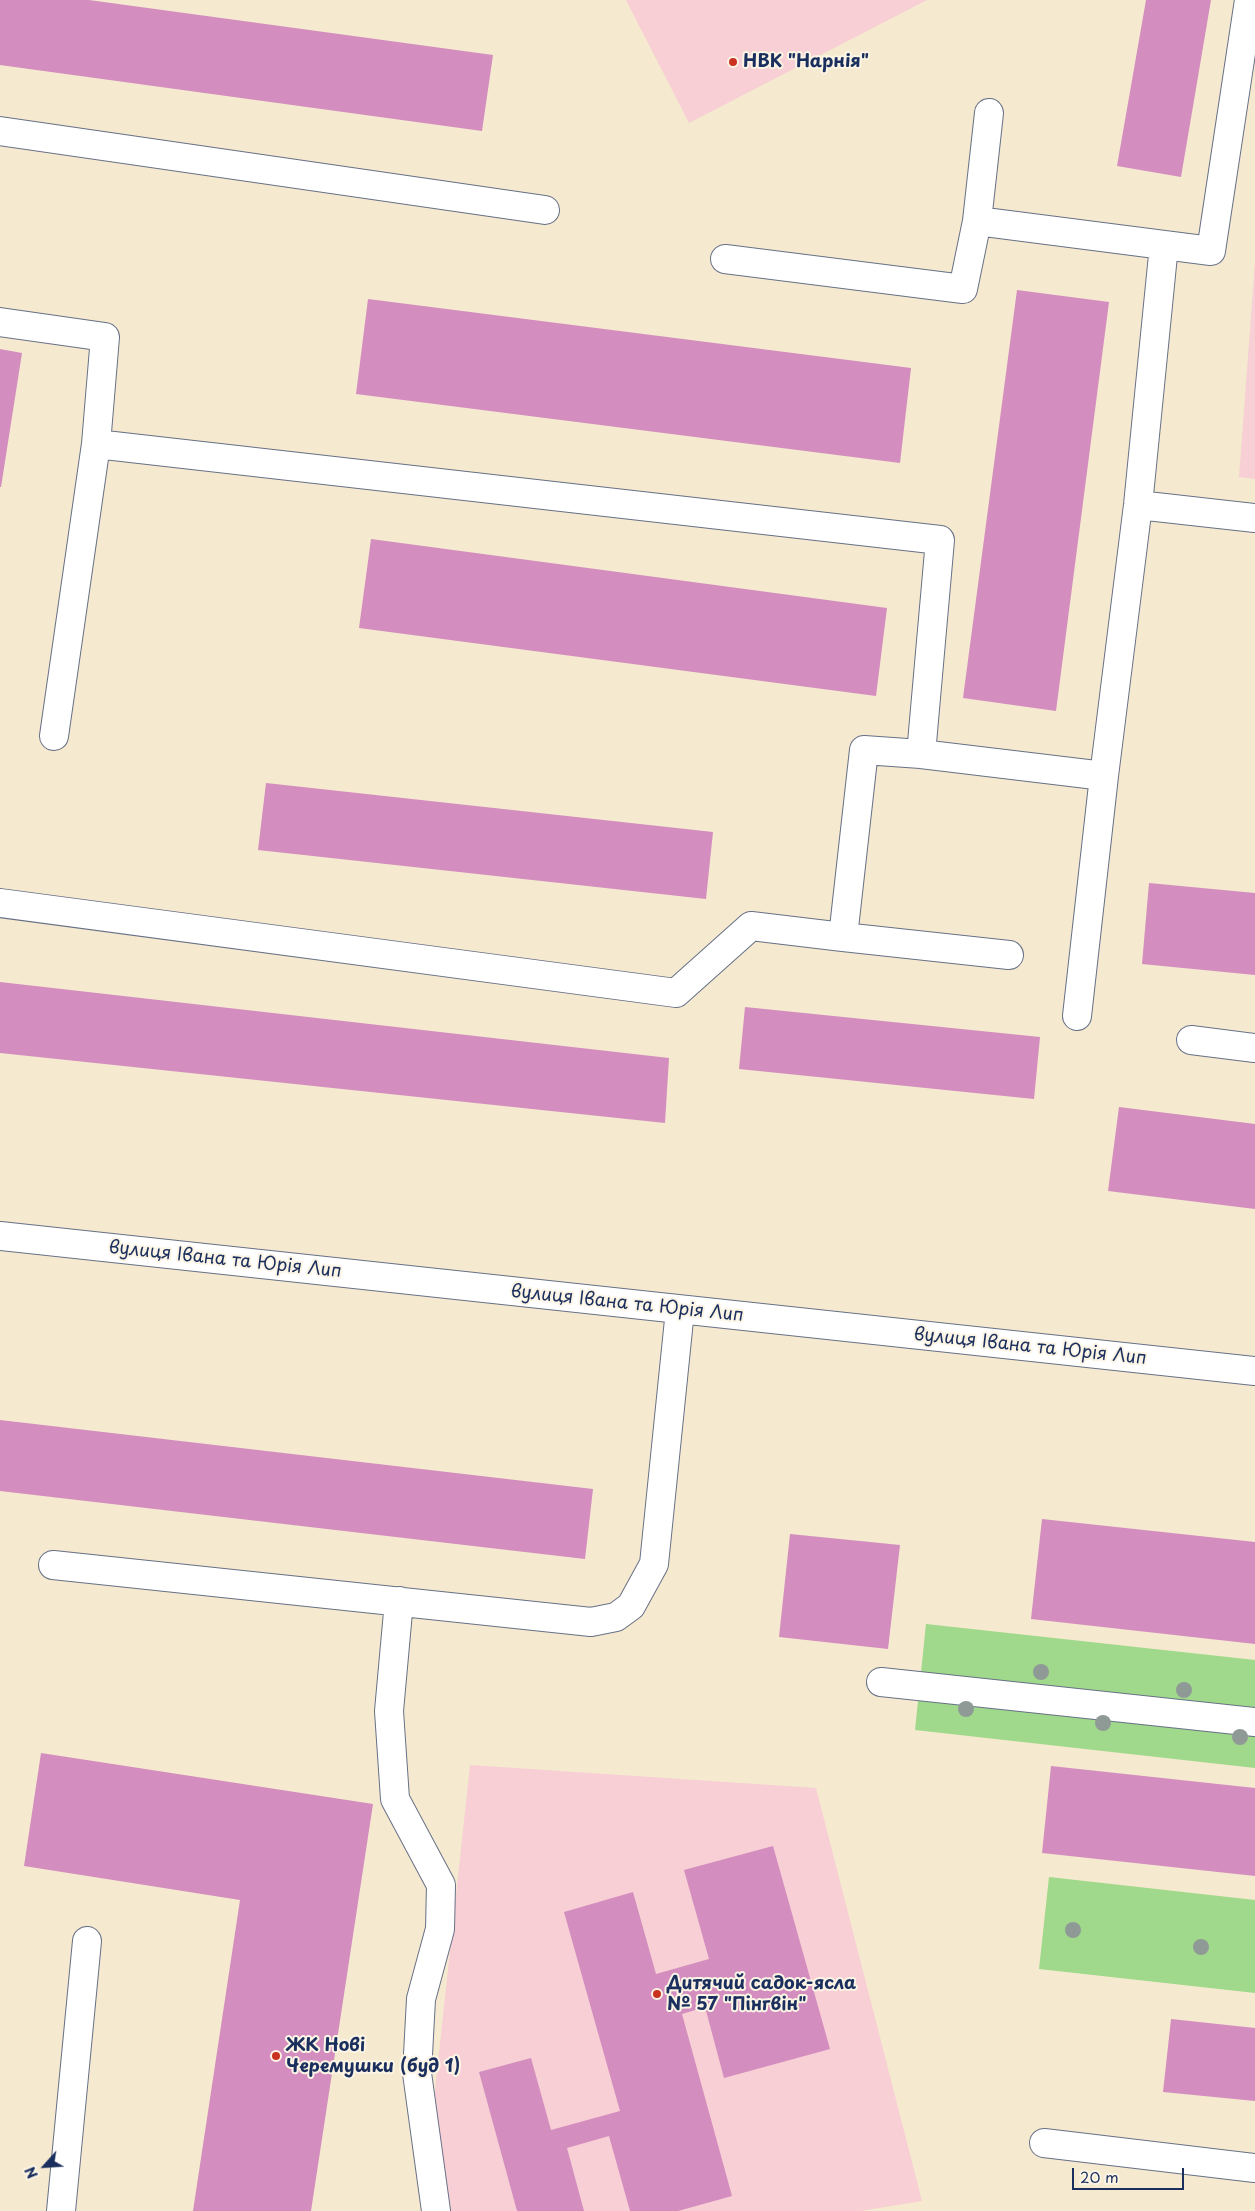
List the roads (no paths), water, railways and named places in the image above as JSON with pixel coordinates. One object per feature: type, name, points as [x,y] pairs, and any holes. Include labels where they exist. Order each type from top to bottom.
[{"type":"street","points":[[977,221],[1211,252],[1249,0]]},
{"type":"street","points":[[725,259],[963,289],[977,221],[989,113]]},
{"type":"street","points":[[0,131],[545,210]]},
{"type":"street","points":[[1077,1016],[1104,776],[1138,506],[1164,245]]},
{"type":"street","points":[[0,322],[105,337],[96,444],[54,736]]},
{"type":"street","points":[[96,444],[940,540],[921,754]]},
{"type":"street","points":[[1138,506],[1255,518]]},
{"type":"street","points":[[843,937],[864,750],[921,754],[1104,776]]},
{"type":"street","points":[[0,903],[676,993],[751,926],[1009,955]]},
{"type":"street","points":[[1191,1040],[1255,1048]]},
{"type":"street","name":"вулиця Івана та Юрія Лип","points":[[0,1236],[1255,1371]]},
{"type":"street","points":[[53,1565],[591,1622],[616,1617],[631,1606],[654,1564],[680,1310]]},
{"type":"street","points":[[399,1601],[389,1711],[395,1799],[441,1885],[440,1928],[420,1998],[418,2073],[436,2211]]},
{"type":"street","points":[[881,1682],[1255,1722]]},
{"type":"street","points":[[61,2211],[87,1941]]},
{"type":"street","points":[[1044,2142],[1255,2168]]},
{"type":"place","name":"НВК \"Нарнія\"","points":[[733,62]]},
{"type":"place","name":"Дитячий садок-ясла № 57 \"Пінгвін\"","points":[[657,1994]]},
{"type":"place","name":"ЖК Нові Черемушки (буд 1)","points":[[276,2056]]}]
